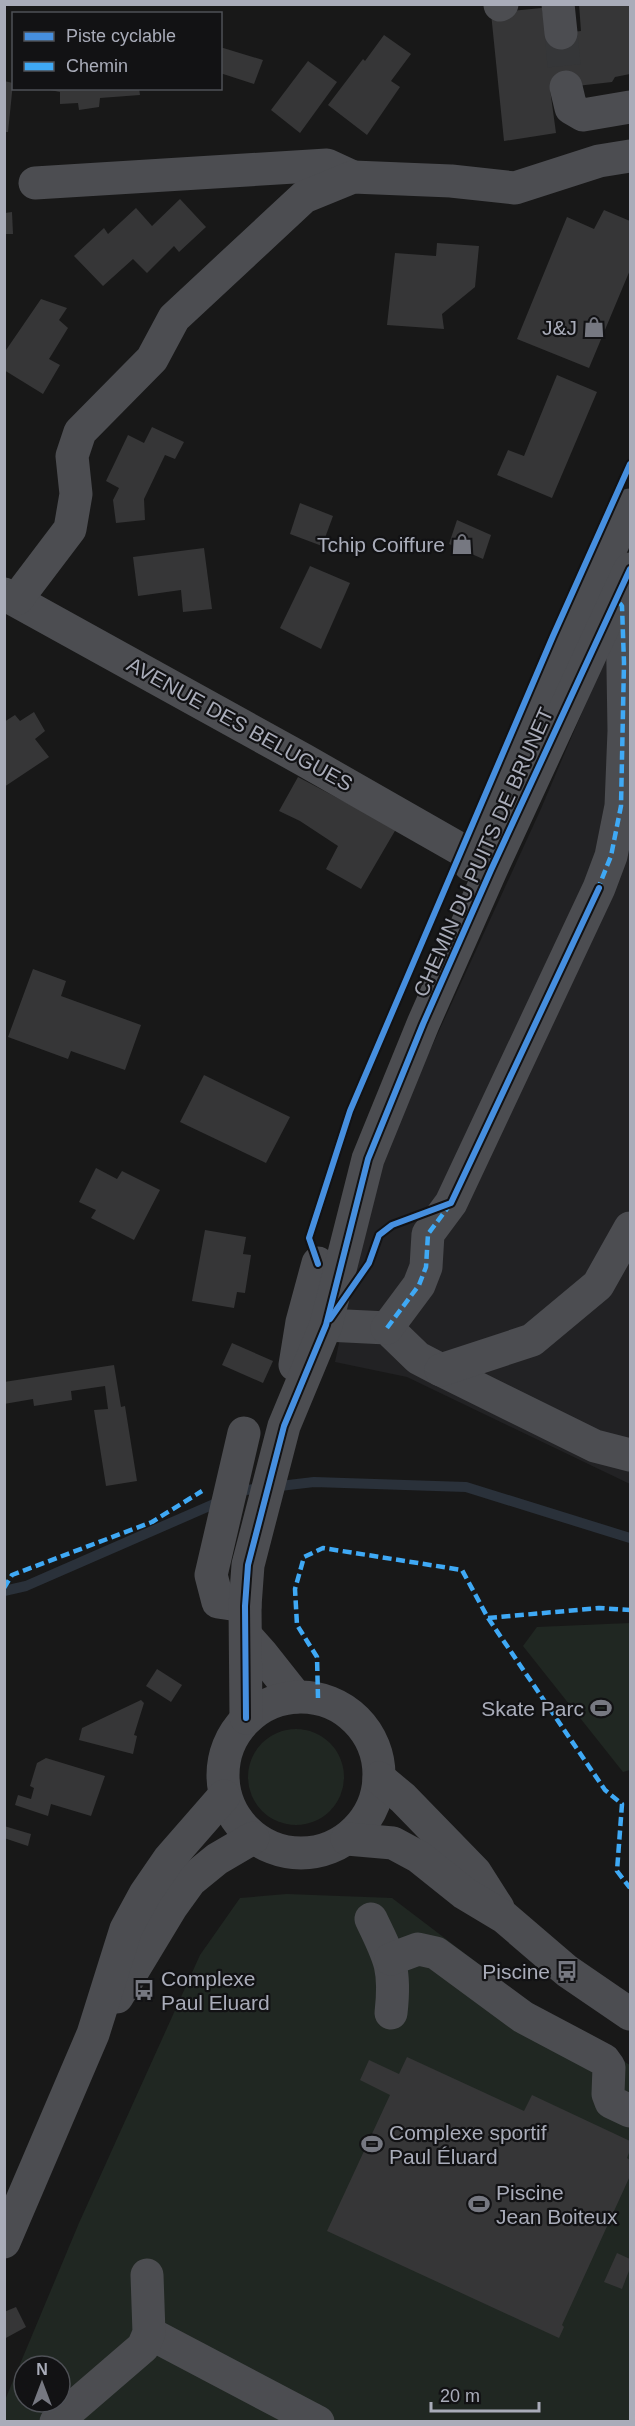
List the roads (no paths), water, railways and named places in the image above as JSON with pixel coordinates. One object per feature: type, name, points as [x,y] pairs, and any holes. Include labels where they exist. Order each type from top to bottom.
[{"type":"street","points":[[566,87],[571,108],[583,115],[630,107]]},
{"type":"street","points":[[35,183],[327,165],[353,177],[451,181],[515,188],[599,161],[630,156]]},
{"type":"street","points":[[11,596],[70,530],[76,494],[72,456],[80,432],[152,358],[174,318],[244,250],[304,197],[353,177]]},
{"type":"street","name":"CHEMIN DU PUITS DE BRUNET","points":[[246,1718],[245,1621],[248,1565],[280,1439],[302,1322],[350,1155],[474,857],[630,505]]},
{"type":"street","name":"CHEMIN DU PUITS DE BRUNET","points":[[280,1439],[326,1325],[353,1214],[377,1134],[491,870],[630,569]]},
{"type":"street","name":"AVENUE DES BELUGUES","points":[[11,596],[474,857]]},
{"type":"street","points":[[387,1328],[419,1285],[426,1267],[428,1233],[451,1203],[599,888],[611,856],[621,806],[627,756],[622,606],[616,598]]},
{"type":"street","points":[[441,1370],[532,1340],[598,1285],[630,1228]]},
{"type":"street","points":[[326,1325],[387,1328],[418,1358],[595,1446],[630,1455]]},
{"type":"street","points":[[244,1433],[211,1575],[218,1602],[245,1621],[262,1654],[296,1697]]},
{"type":"street","points":[[296,1697],[318,1698],[338,1706],[355,1719],[369,1736],[377,1756],[379,1778],[377,1795],[360,1827],[347,1839],[329,1849],[308,1854],[270,1848],[253,1838],[240,1826],[231,1812],[224,1796],[222,1775],[225,1754],[233,1735],[246,1718],[269,1703],[296,1697]]},
{"type":"street","points":[[379,1778],[403,1798],[475,1872],[504,1917]]},
{"type":"street","points":[[4,2242],[93,2034],[126,1929],[145,1894],[169,1859],[224,1796]]},
{"type":"street","points":[[93,2034],[172,1906],[190,1881],[217,1859],[253,1838]]},
{"type":"street","points":[[347,1839],[393,1843],[419,1857],[464,1893],[504,1917],[567,1971],[630,2014]]},
{"type":"street","points":[[371,1919],[391,1959],[394,1986],[392,2013]]},
{"type":"street","points":[[391,1959],[418,1949],[436,1953],[523,2017],[604,2060],[609,2067],[608,2094],[611,2102],[630,2111]]},
{"type":"street","points":[[56,2421],[143,2347],[149,2333],[147,2275]]},
{"type":"street","points":[[149,2333],[318,2421]]},
{"type":"waterway","points":[[4,1591],[26,1586],[246,1490],[314,1482],[466,1487],[630,1538]]},
{"type":"tunnel","points":[[561,33],[566,87]]},
{"type":"place","name":"J&J","points":[[594,327]]},
{"type":"place","name":"Tchip Coiffure","points":[[462,544]]},
{"type":"place","name":"Skate Parc","points":[[601,1708]]},
{"type":"place","name":"Piscine","points":[[567,1971]]},
{"type":"place","name":"Complexe Paul Eluard","points":[[144,1990]]},
{"type":"place","name":"Complexe sportif Paul Éluard","points":[[372,2144]]},
{"type":"place","name":"Piscine Jean Boiteux","points":[[479,2204]]}]
